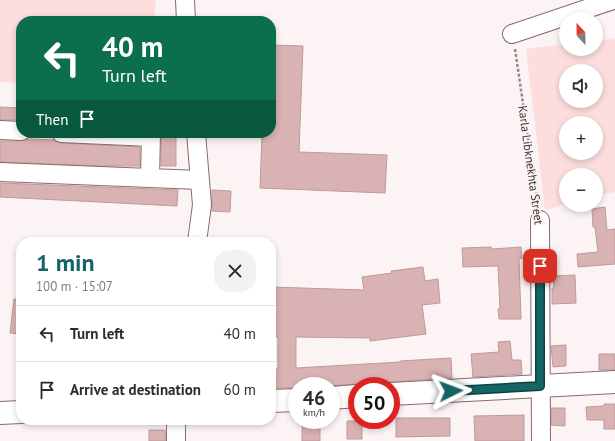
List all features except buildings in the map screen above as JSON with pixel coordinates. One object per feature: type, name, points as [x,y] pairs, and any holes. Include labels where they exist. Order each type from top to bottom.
[{"type":"main road","points":[[400,394],[615,382]]},
{"type":"main road","points":[[276,401],[288,400]]},
{"type":"main road","points":[[0,413],[16,412]]},
{"type":"street","points":[[185,0],[186,16]]},
{"type":"street","points":[[512,34],[613,0]]},
{"type":"street","points":[[0,130],[16,131]]},
{"type":"street","points":[[150,178],[151,138]]},
{"type":"street","points":[[196,138],[202,205],[198,237]]},
{"type":"street","points":[[0,172],[200,180]]},
{"type":"street","name":"Karla Libknekhta Street","points":[[540,220],[541,441]]},
{"type":"street","points":[[176,425],[176,441]]},
{"type":"path","name":"Karla Libknekhta Street","points":[[512,34],[540,220]]},
{"type":"shaded area","points":[[0,0],[156,0],[154,16],[16,16],[16,83],[0,82]]},
{"type":"shaded area","points":[[615,38],[615,192],[603,194],[603,168],[559,168],[559,206],[545,210],[526,49],[559,45],[559,56],[603,56],[603,40]]},
{"type":"route","points":[[451,391],[540,386],[540,266]]}]
